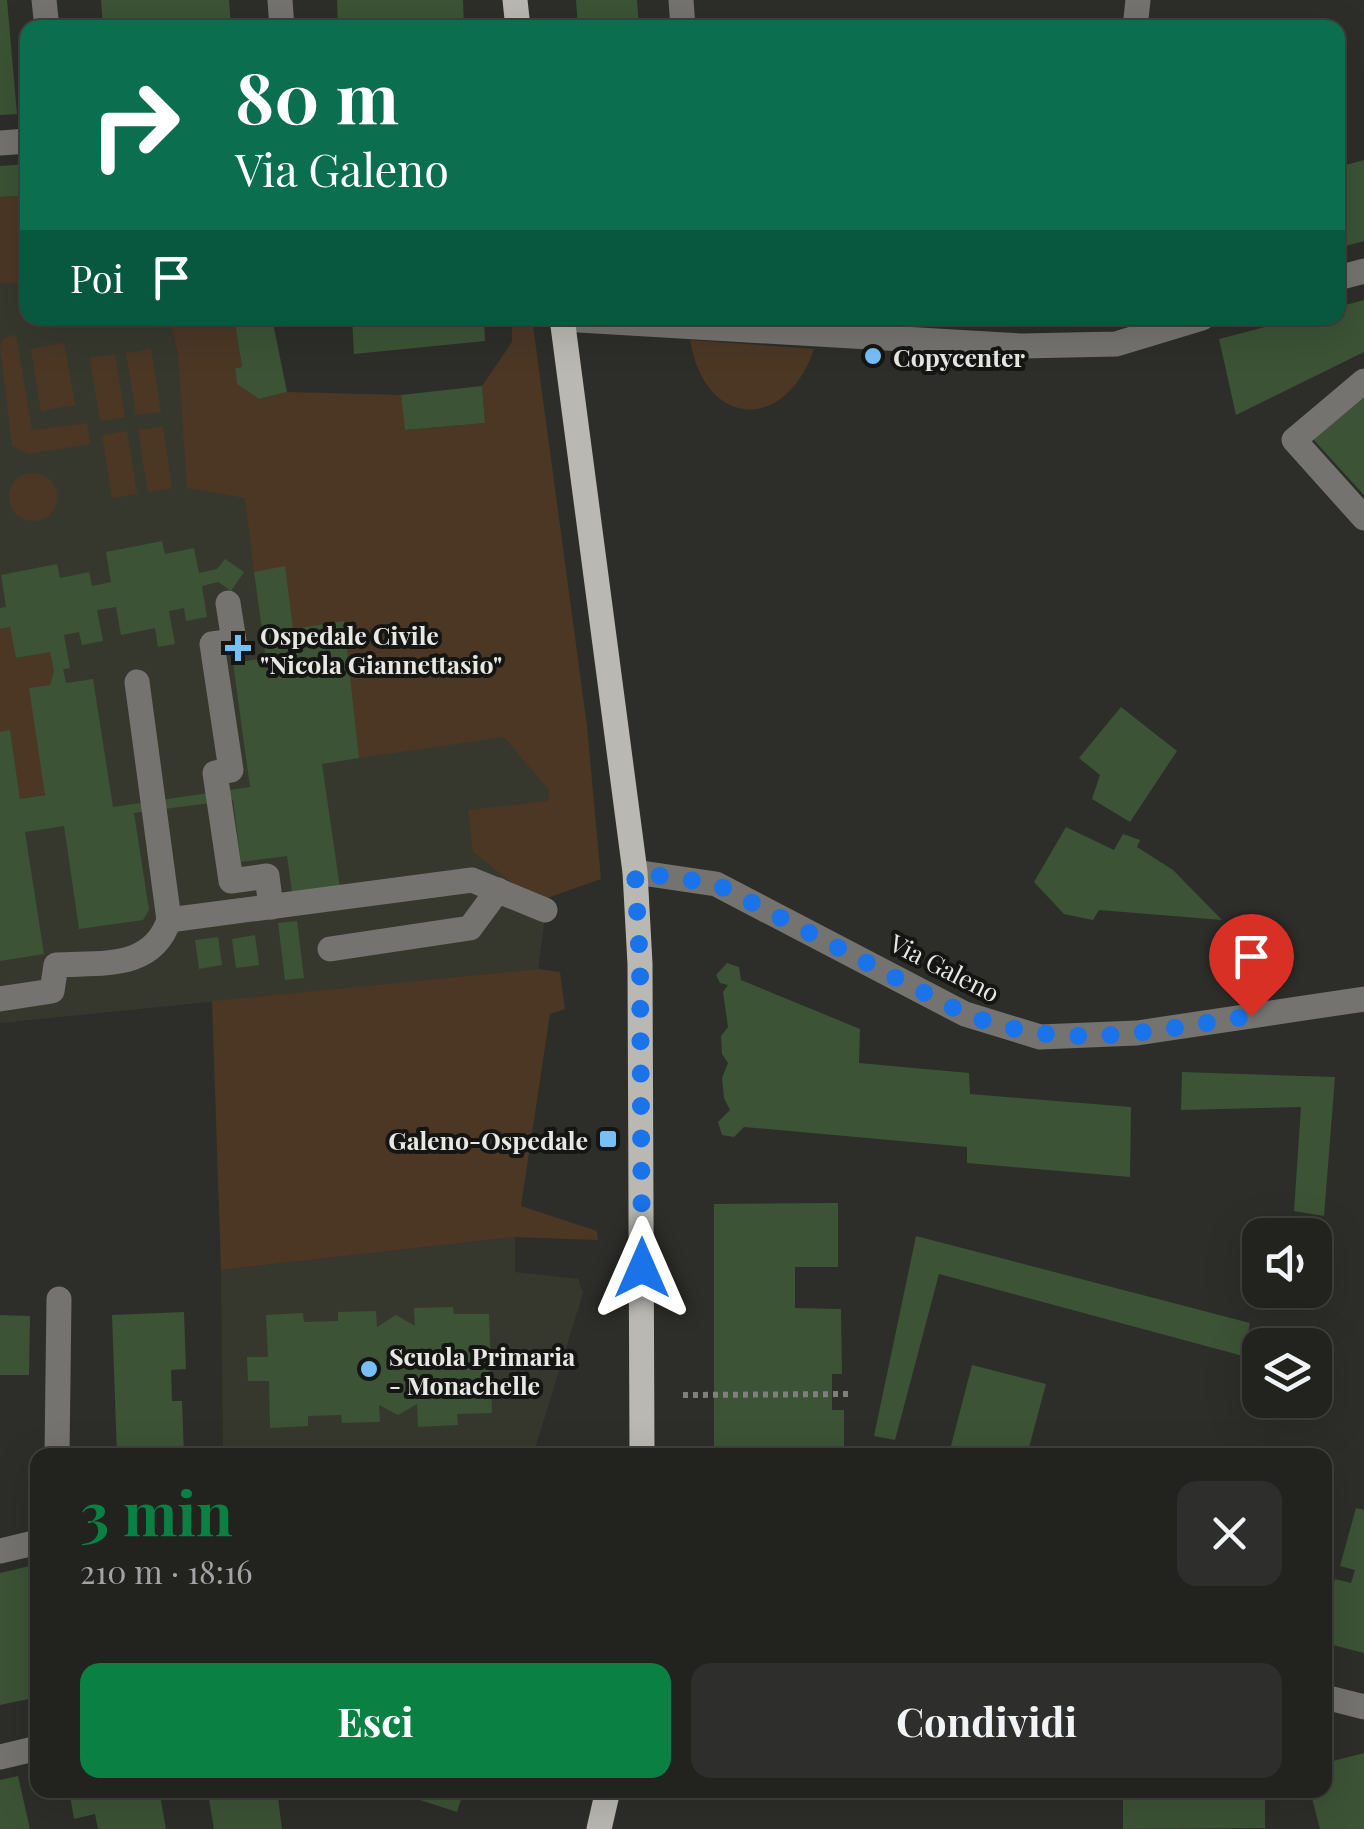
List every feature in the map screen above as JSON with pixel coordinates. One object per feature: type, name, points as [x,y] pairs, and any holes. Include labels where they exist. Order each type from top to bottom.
[{"type":"main road","points":[[563,325],[635,872],[640,964],[642,1448]]},
{"type":"main road","points":[[599,1829],[606,1798]]},
{"type":"street","points":[[677,325],[1022,346],[1116,344],[1179,325]]},
{"type":"street","points":[[1112,325],[1116,344]]},
{"type":"street","points":[[1364,381],[1294,440],[1364,518]]},
{"type":"street","points":[[228,603],[234,641],[212,644],[231,770],[215,773],[231,881],[267,876],[271,907]]},
{"type":"street","points":[[0,1000],[52,990],[56,965],[104,965],[133,959],[158,942],[169,920],[137,682]]},
{"type":"street","name":"Via Galeno","points":[[635,872],[716,884],[965,1014],[1040,1037],[1137,1033],[1364,1000]]},
{"type":"street","points":[[169,920],[472,880],[545,910]]},
{"type":"street","points":[[330,949],[470,928],[498,890]]},
{"type":"street","points":[[57,1448],[59,1299]]},
{"type":"street","points":[[0,1551],[30,1544]]},
{"type":"street","points":[[1332,1699],[1364,1706]]},
{"type":"street","points":[[0,1756],[30,1750]]},
{"type":"path","points":[[684,1395],[852,1394]]},
{"type":"shaded area","points":[[20,196],[20,282],[0,283],[0,197]]},
{"type":"shaded area","name":"Ospedale Civile \"Nicola Giannettasio\"","points":[[20,282],[20,325],[171,325],[178,355],[250,498],[563,789],[538,969],[0,1023],[0,283]]},
{"type":"shaded area","points":[[171,325],[235,325],[242,367],[235,368],[237,383],[259,399],[287,392],[401,395],[406,430],[485,423],[482,386],[512,342],[512,325],[533,325],[587,726],[601,879],[547,898],[515,885],[473,852],[468,810],[548,801],[549,790],[504,737],[359,758],[344,622],[293,629],[254,572],[245,498],[187,488],[178,355]]},
{"type":"shaded area","points":[[16,335],[32,430],[87,423],[90,444],[29,454],[12,446],[0,345],[4,338]]},
{"type":"shaded area","points":[[690,340],[814,349],[801,376],[785,395],[766,406],[747,409],[728,404],[712,391],[698,370]]},
{"type":"shaded area","points":[[64,343],[75,405],[41,411],[31,349]]},
{"type":"shaded area","points":[[151,349],[161,412],[136,415],[126,353]]},
{"type":"shaded area","points":[[115,354],[125,417],[100,421],[90,358]]},
{"type":"shaded area","points":[[163,426],[172,488],[148,492],[138,430]]},
{"type":"shaded area","points":[[127,431],[137,494],[112,498],[102,435]]},
{"type":"shaded area","points":[[33,473],[50,480],[57,497],[50,514],[33,521],[16,514],[9,497],[16,480]]},
{"type":"shaded area","points":[[10,627],[17,658],[50,652],[54,671],[50,685],[30,688],[45,794],[20,799],[10,731],[0,732],[0,629]]},
{"type":"shaded area","points":[[538,969],[560,972],[565,1009],[550,1014],[521,1206],[597,1231],[598,1240],[515,1237],[221,1270],[212,1001]]},
{"type":"shaded area","points":[[515,1237],[515,1272],[578,1279],[583,1293],[535,1448],[223,1448],[221,1270]]},
{"type":"building","points":[[0,0],[7,0],[17,114],[0,115]]},
{"type":"building","points":[[101,0],[229,0],[230,20],[102,20]]},
{"type":"building","points":[[337,0],[463,0],[464,20],[338,20]]},
{"type":"building","points":[[576,0],[637,0],[638,20],[577,20]]},
{"type":"building","points":[[1364,160],[1364,241],[1345,246],[1345,165]]},
{"type":"building","points":[[20,165],[20,196],[0,197],[0,166]]},
{"type":"building","points":[[1364,300],[1364,352],[1236,415],[1219,339],[1273,325],[1345,325],[1345,305]]},
{"type":"building","points":[[235,325],[273,325],[287,392],[259,399],[237,384],[235,368],[242,367]]},
{"type":"building","points":[[352,325],[484,325],[485,341],[354,354]]},
{"type":"building","points":[[482,386],[485,423],[405,430],[401,395]]},
{"type":"building","points":[[1364,395],[1364,495],[1312,438]]},
{"type":"building","points":[[162,541],[165,554],[194,548],[199,573],[217,569],[225,559],[244,572],[231,591],[218,582],[202,586],[207,617],[186,621],[184,608],[169,611],[175,644],[158,647],[155,628],[121,635],[116,607],[97,610],[103,641],[82,645],[79,632],[64,635],[70,668],[63,669],[66,683],[93,679],[113,807],[250,787],[233,663],[266,658],[254,572],[285,566],[293,629],[344,621],[359,758],[322,764],[340,888],[292,893],[287,856],[241,862],[233,800],[134,813],[149,910],[143,920],[79,929],[64,826],[25,832],[44,954],[0,961],[0,732],[10,730],[20,799],[45,795],[29,688],[50,685],[54,671],[50,652],[16,658],[10,627],[0,629],[0,608],[6,607],[1,575],[57,564],[60,578],[89,572],[92,586],[111,582],[106,552]]},
{"type":"building","points":[[1121,707],[1177,751],[1130,822],[1092,799],[1100,775],[1079,758]]},
{"type":"building","points":[[1066,827],[1114,850],[1123,834],[1140,840],[1137,847],[1173,870],[1222,920],[1099,910],[1093,920],[1064,914],[1034,882]]},
{"type":"building","points":[[297,921],[304,978],[285,980],[278,923]]},
{"type":"building","points":[[255,935],[259,965],[236,968],[232,939]]},
{"type":"building","points":[[218,937],[222,965],[199,969],[195,940]]},
{"type":"building","points":[[727,963],[739,967],[741,980],[860,1029],[859,1063],[969,1073],[970,1094],[1131,1107],[1130,1177],[967,1163],[967,1147],[744,1127],[734,1137],[722,1135],[718,1122],[730,1110],[724,1098],[722,1078],[728,1063],[722,1054],[721,1036],[728,1027],[723,992],[728,985],[720,983],[716,975]]},
{"type":"building","points":[[1182,1072],[1335,1077],[1324,1216],[1294,1211],[1301,1107],[1181,1110]]},
{"type":"building","points":[[838,1203],[838,1267],[795,1267],[795,1308],[841,1309],[842,1374],[832,1374],[832,1410],[844,1410],[844,1448],[714,1448],[714,1204]]},
{"type":"building","points":[[916,1236],[1250,1323],[1249,1328],[1242,1328],[1242,1356],[939,1274],[895,1440],[874,1436]]},
{"type":"building","name":"Scuola Primaria - Monachelle","points":[[453,1307],[454,1314],[489,1314],[492,1413],[457,1414],[458,1425],[418,1427],[417,1404],[398,1415],[379,1405],[380,1422],[342,1423],[341,1415],[308,1416],[308,1426],[270,1428],[269,1381],[248,1381],[247,1357],[268,1357],[266,1315],[303,1313],[304,1322],[338,1321],[338,1312],[376,1311],[377,1327],[396,1315],[415,1326],[414,1308]]},
{"type":"building","points":[[184,1312],[186,1369],[171,1370],[172,1401],[182,1401],[184,1448],[117,1448],[112,1315]]},
{"type":"building","points":[[0,1315],[30,1316],[29,1375],[0,1375]]},
{"type":"building","points":[[972,1365],[1046,1384],[1029,1448],[951,1446]]},
{"type":"building","points":[[1356,1508],[1364,1510],[1364,1653],[1332,1645],[1335,1579],[1351,1583],[1355,1570],[1340,1566]]},
{"type":"building","points":[[30,1566],[30,1699],[0,1705],[0,1573]]},
{"type":"building","points":[[1364,1753],[1364,1829],[1320,1829],[1312,1798],[1332,1798],[1332,1761]]},
{"type":"building","points":[[18,1776],[30,1829],[0,1829],[0,1780]]},
{"type":"building","points":[[70,1798],[160,1798],[166,1829],[98,1829],[95,1814],[74,1819]]},
{"type":"building","points":[[278,1798],[282,1829],[214,1829],[209,1799]]},
{"type":"building","points":[[414,1798],[461,1798],[457,1812]]},
{"type":"building","points":[[1123,1798],[1265,1798],[1265,1828],[1123,1829]]},
{"type":"place","name":"Copycenter","points":[[873,356]]},
{"type":"place","name":"Ospedale Civile \"Nicola Giannettasio\"","points":[[238,648]]},
{"type":"place","name":"Galeno-Ospedale","points":[[608,1139]]},
{"type":"place","name":"Scuola Primaria - Monachelle","points":[[369,1369]]},
{"type":"route","points":[[642,1268],[640,964],[635,872],[716,884],[965,1014],[1040,1037],[1137,1033],[1251,1016]]}]
